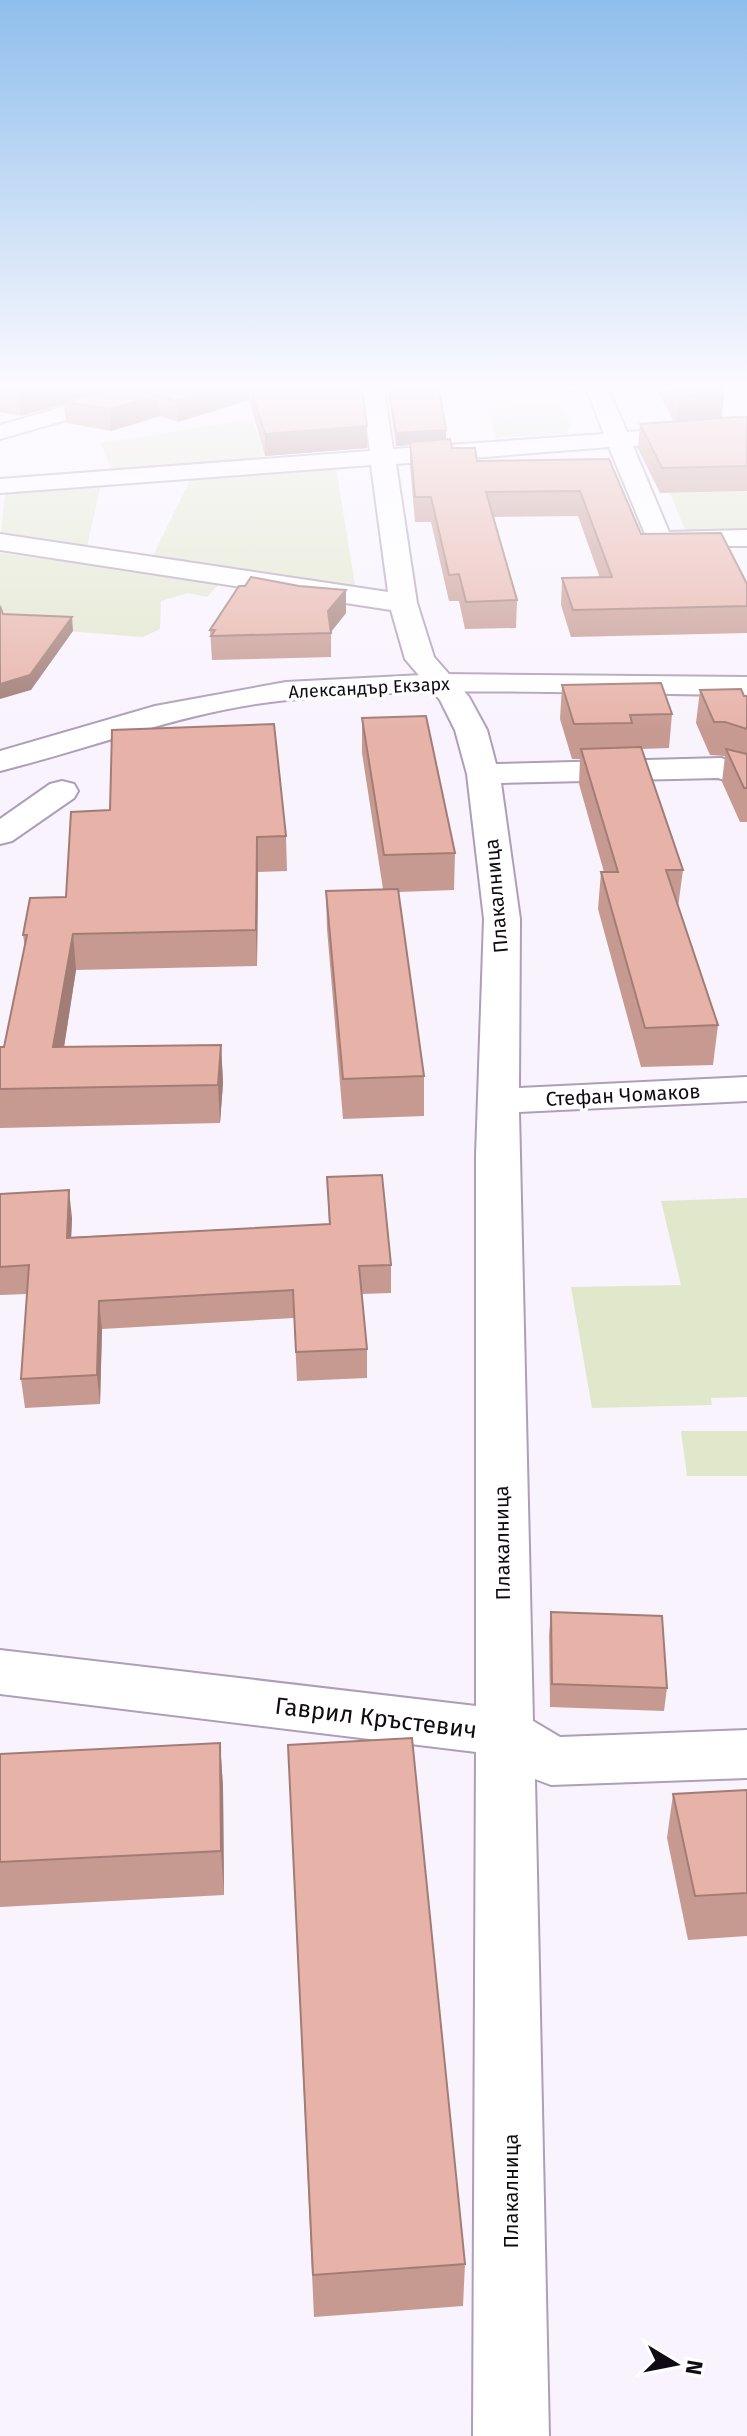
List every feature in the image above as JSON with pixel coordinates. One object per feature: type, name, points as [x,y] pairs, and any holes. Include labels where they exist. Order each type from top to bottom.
[{"type":"street","name":"Плакалница","points":[[389,504],[403,603],[420,659],[454,697],[471,730],[483,774],[502,919],[497,1156],[511,2194],[511,2436]]},
{"type":"street","points":[[645,504],[659,540],[747,538]]},
{"type":"street","points":[[0,542],[403,603]]},
{"type":"street","name":"Александър Екзарх","points":[[0,761],[155,715],[250,696],[435,675],[747,671]]},
{"type":"street","name":"Александър Екзарх","points":[[80,707],[151,690],[275,673],[435,675],[747,686]]},
{"type":"street","points":[[483,774],[721,768],[747,777]]},
{"type":"street","points":[[0,834],[62,791]]},
{"type":"street","name":"Стефан Чомаков","points":[[500,1101],[747,1089]]},
{"type":"street","name":"Гаврил Кръстевич","points":[[0,1672],[504,1732],[551,1761],[747,1754]]},
{"type":"green space","points":[[4,504],[97,504],[85,556],[0,542]]},
{"type":"green space","points":[[178,504],[342,504],[357,597],[148,566]]},
{"type":"green space","points":[[674,504],[747,504],[747,530],[686,532]]},
{"type":"green space","points":[[0,553],[221,582],[207,597],[188,593],[161,601],[160,629],[143,637],[0,626]]},
{"type":"green space","points":[[747,1198],[747,1397],[711,1398],[712,1405],[592,1408],[571,1287],[681,1285],[661,1201]]},
{"type":"green space","points":[[681,1431],[747,1431],[747,1476],[687,1476]]},
{"type":"building","points":[[433,504],[489,504],[517,600],[466,602],[459,574],[449,575]]},
{"type":"building","points":[[585,504],[628,504],[641,534],[721,533],[747,584],[747,606],[573,610],[562,578],[612,577]]},
{"type":"building","points":[[251,577],[299,586],[346,590],[328,611],[331,633],[211,636],[215,630],[210,630],[239,586],[245,586]]},
{"type":"building","points":[[0,606],[3,614],[72,617],[30,675],[0,684]]},
{"type":"building","points":[[661,683],[672,714],[630,715],[632,723],[574,724],[562,685]]},
{"type":"building","points":[[741,689],[747,696],[747,729],[714,722],[700,690]]},
{"type":"building","points":[[426,716],[455,853],[384,855],[362,718]]},
{"type":"building","points":[[274,724],[286,836],[257,837],[256,930],[73,934],[53,1047],[221,1045],[218,1085],[0,1089],[0,1047],[4,1047],[27,935],[23,935],[30,898],[66,897],[71,812],[110,810],[112,730]]},
{"type":"building","points":[[641,747],[683,870],[666,870],[718,1025],[645,1028],[601,872],[618,872],[581,749]]},
{"type":"building","points":[[726,749],[747,754],[747,788],[744,788]]},
{"type":"building","points":[[398,889],[424,1076],[343,1079],[326,891]]},
{"type":"building","points":[[382,1175],[391,1265],[359,1266],[367,1349],[296,1352],[293,1290],[99,1301],[97,1375],[21,1379],[29,1265],[0,1267],[0,1194],[69,1190],[67,1238],[330,1224],[327,1177]]},
{"type":"building","points":[[551,1612],[662,1616],[667,1688],[552,1684]]},
{"type":"building","points":[[412,1738],[465,2264],[313,2275],[288,1745]]},
{"type":"building","points":[[220,1743],[221,1851],[0,1862],[0,1754]]},
{"type":"building","points":[[747,1790],[747,1893],[695,1896],[673,1794]]}]
